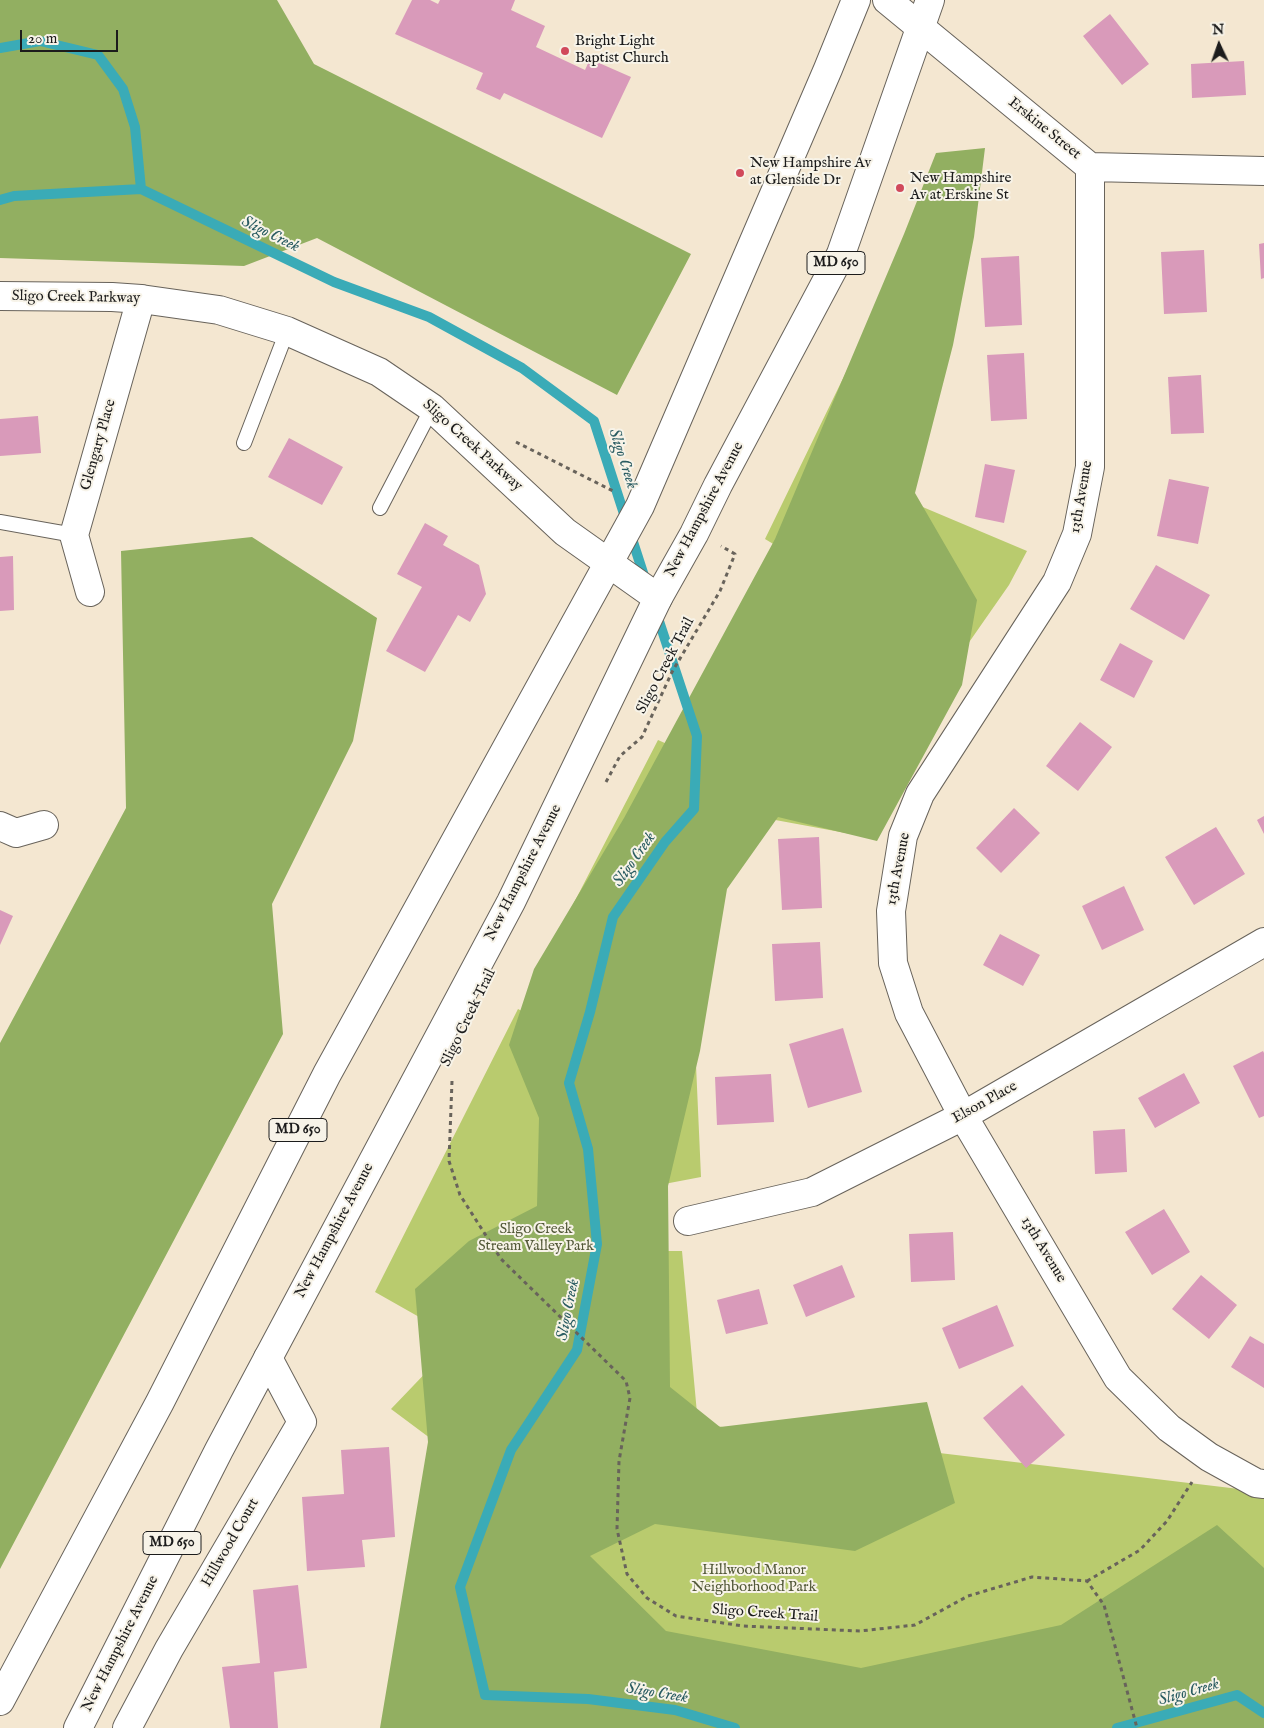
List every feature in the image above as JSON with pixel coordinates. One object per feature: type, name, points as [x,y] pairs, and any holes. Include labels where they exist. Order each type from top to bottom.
[{"type":"street","name":"MD 650","points":[[0,1701],[160,1402],[327,1074],[640,506],[692,389],[856,0]]},
{"type":"street","name":"Erskine Street","points":[[887,0],[1090,167],[1264,171]]},
{"type":"street","name":"New Hampshire Avenue","points":[[78,1728],[219,1450],[511,902],[658,598],[694,534],[840,254],[930,0]]},
{"type":"street","name":"13th Avenue","points":[[1090,167],[1090,467],[1077,534],[1057,582],[920,794],[903,836],[891,911],[893,963],[909,1014],[963,1116],[1118,1378],[1169,1428],[1209,1457],[1256,1483],[1264,1484]]},
{"type":"street","name":"Sligo Creek Parkway","points":[[0,296],[112,297],[141,299],[219,310],[287,331],[379,372],[432,408],[565,532],[658,598]]},
{"type":"street","name":"Glengary Place","points":[[74,535],[141,299]]},
{"type":"street","points":[[74,535],[90,592]]},
{"type":"street","points":[[0,826],[16,833],[44,825]]},
{"type":"street","name":"Elson Place","points":[[688,1221],[812,1192],[963,1116],[1264,942]]},
{"type":"street","name":"Hillwood Court","points":[[127,1728],[169,1649],[302,1422],[268,1358]]},
{"type":"lane","points":[[244,444],[287,331]]},
{"type":"lane","points":[[380,508],[432,408]]},
{"type":"lane","points":[[0,522],[74,535]]},
{"type":"path","points":[[519,444],[598,483]]},
{"type":"path","name":"Sligo Creek Trail","points":[[604,785],[620,756],[642,737],[672,672],[720,591],[735,554],[724,548]]},
{"type":"path","name":"Sligo Creek Trail","points":[[452,1077],[448,1161],[460,1194],[501,1259],[626,1381],[630,1398],[619,1461],[617,1528],[627,1574],[647,1598],[676,1616],[743,1626],[860,1630],[914,1625],[968,1596],[1032,1577],[1087,1581]]},
{"type":"path","points":[[1137,1728],[1104,1605],[1087,1581],[1140,1550],[1167,1521],[1209,1457]]},
{"type":"green space","points":[[0,0],[277,0],[314,64],[691,254],[617,395],[317,238],[244,266],[0,258]]},
{"type":"green space","name":"Sligo Creek Stream Valley Park","points":[[985,148],[974,237],[953,345],[915,493],[977,600],[962,685],[877,841],[778,817],[727,889],[700,1051],[668,1186],[670,1387],[720,1427],[927,1402],[955,1503],[855,1551],[655,1524],[590,1556],[666,1631],[861,1668],[1061,1625],[1217,1525],[1264,1568],[1264,1728],[380,1728],[428,1442],[415,1289],[469,1241],[537,1206],[539,1118],[509,1045],[534,969],[624,818],[775,539],[904,234],[936,153]]},
{"type":"green space","points":[[849,366],[880,489],[1027,551],[1009,585],[896,747],[862,836],[732,812],[690,930],[701,1177],[659,1185],[656,1251],[682,1251],[698,1424],[1264,1492],[1264,1728],[745,1728],[446,1450],[391,1409],[458,1339],[375,1292],[518,1009],[569,1035],[532,984],[658,740],[701,759],[800,560],[765,539]]},
{"type":"green space","points":[[252,537],[377,618],[353,741],[272,904],[283,1034],[0,1569],[0,1043],[126,808],[121,551]]},
{"type":"building","points":[[412,0],[430,0],[438,4],[440,0],[515,0],[511,10],[545,26],[536,47],[585,70],[590,59],[631,77],[602,138],[504,93],[500,100],[476,89],[483,73],[395,34]]},
{"type":"building","points":[[1110,14],[1149,64],[1122,85],[1083,36]]},
{"type":"building","points":[[1244,61],[1246,95],[1192,98],[1191,64]]},
{"type":"building","points":[[1264,243],[1264,278],[1261,279],[1259,244]]},
{"type":"building","points":[[1204,250],[1207,312],[1164,314],[1161,252]]},
{"type":"building","points":[[1019,256],[1022,325],[985,327],[981,258]]},
{"type":"building","points":[[1024,353],[1027,419],[991,421],[987,355]]},
{"type":"building","points":[[1201,375],[1204,433],[1171,434],[1168,377]]},
{"type":"building","points":[[38,416],[41,453],[0,456],[0,419]]},
{"type":"building","points":[[289,438],[343,467],[322,505],[268,477]]},
{"type":"building","points":[[985,464],[1015,470],[1004,523],[975,517]]},
{"type":"building","points":[[1169,479],[1209,487],[1198,544],[1157,536]]},
{"type":"building","points":[[425,523],[448,536],[443,545],[479,565],[486,594],[470,622],[458,615],[425,672],[386,651],[422,587],[397,574]]},
{"type":"building","points":[[13,556],[14,610],[0,611],[0,557]]},
{"type":"building","points":[[1156,565],[1210,595],[1184,640],[1130,609]]},
{"type":"building","points":[[1120,643],[1153,661],[1134,698],[1100,680]]},
{"type":"building","points":[[1080,722],[1112,747],[1078,791],[1046,766]]},
{"type":"building","points":[[1014,808],[1040,833],[1001,873],[976,848]]},
{"type":"building","points":[[1264,816],[1264,834],[1257,820]]},
{"type":"building","points":[[1216,827],[1245,874],[1194,905],[1165,857]]},
{"type":"building","points":[[819,837],[822,908],[782,910],[778,839]]},
{"type":"building","points":[[1124,886],[1144,930],[1102,950],[1082,906]]},
{"type":"building","points":[[0,910],[13,916],[0,945]]},
{"type":"building","points":[[1000,934],[1040,955],[1023,986],[983,965]]},
{"type":"building","points":[[820,942],[823,998],[775,1001],[772,944]]},
{"type":"building","points":[[843,1028],[862,1092],[808,1108],[789,1044]]},
{"type":"building","points":[[1263,1051],[1264,1116],[1259,1118],[1233,1066]]},
{"type":"building","points":[[1184,1073],[1200,1103],[1155,1128],[1138,1098]]},
{"type":"building","points":[[771,1074],[774,1122],[717,1125],[715,1077]]},
{"type":"building","points":[[1125,1129],[1127,1172],[1095,1174],[1093,1131]]},
{"type":"building","points":[[1164,1209],[1190,1252],[1152,1275],[1125,1232]]},
{"type":"building","points":[[953,1232],[955,1280],[911,1282],[909,1234]]},
{"type":"building","points":[[842,1265],[855,1297],[806,1317],[793,1285]]},
{"type":"building","points":[[1201,1275],[1237,1305],[1209,1339],[1172,1309]]},
{"type":"building","points":[[759,1289],[768,1324],[726,1334],[717,1300]]},
{"type":"building","points":[[997,1305],[1014,1346],[959,1369],[942,1328]]},
{"type":"building","points":[[1250,1336],[1264,1344],[1264,1388],[1231,1367]]},
{"type":"building","points":[[1022,1385],[1065,1435],[1026,1468],[983,1418]]},
{"type":"building","points":[[389,1447],[395,1537],[362,1540],[365,1567],[307,1571],[302,1497],[344,1494],[341,1450]]},
{"type":"building","points":[[298,1585],[307,1668],[274,1672],[278,1728],[230,1728],[222,1667],[260,1663],[253,1590]]},
{"type":"waterway","points":[[0,48],[40,41],[98,55],[123,89],[135,127],[141,189]]},
{"type":"waterway","name":"Sligo Creek","points":[[0,200],[14,196],[141,189],[334,282],[429,317],[522,368],[594,421],[646,582]]},
{"type":"waterway","name":"Sligo Creek","points":[[656,612],[697,736],[694,809],[665,842],[613,917],[590,1012],[569,1083],[588,1149],[597,1244],[577,1350],[511,1450],[460,1587],[485,1695],[588,1699],[675,1710],[735,1728]]},
{"type":"waterway","name":"Sligo Creek","points":[[1117,1728],[1237,1695],[1264,1713]]},
{"type":"place","name":"Bright Light Baptist Church","points":[[565,51]]},
{"type":"place","name":"New Hampshire Av at Glenside Dr","points":[[740,173]]},
{"type":"place","name":"New Hampshire Av at Erskine St","points":[[900,188]]},
{"type":"park label","name":"Hillwood Manor Neighborhood Park","points":[[754,1580]]}]
